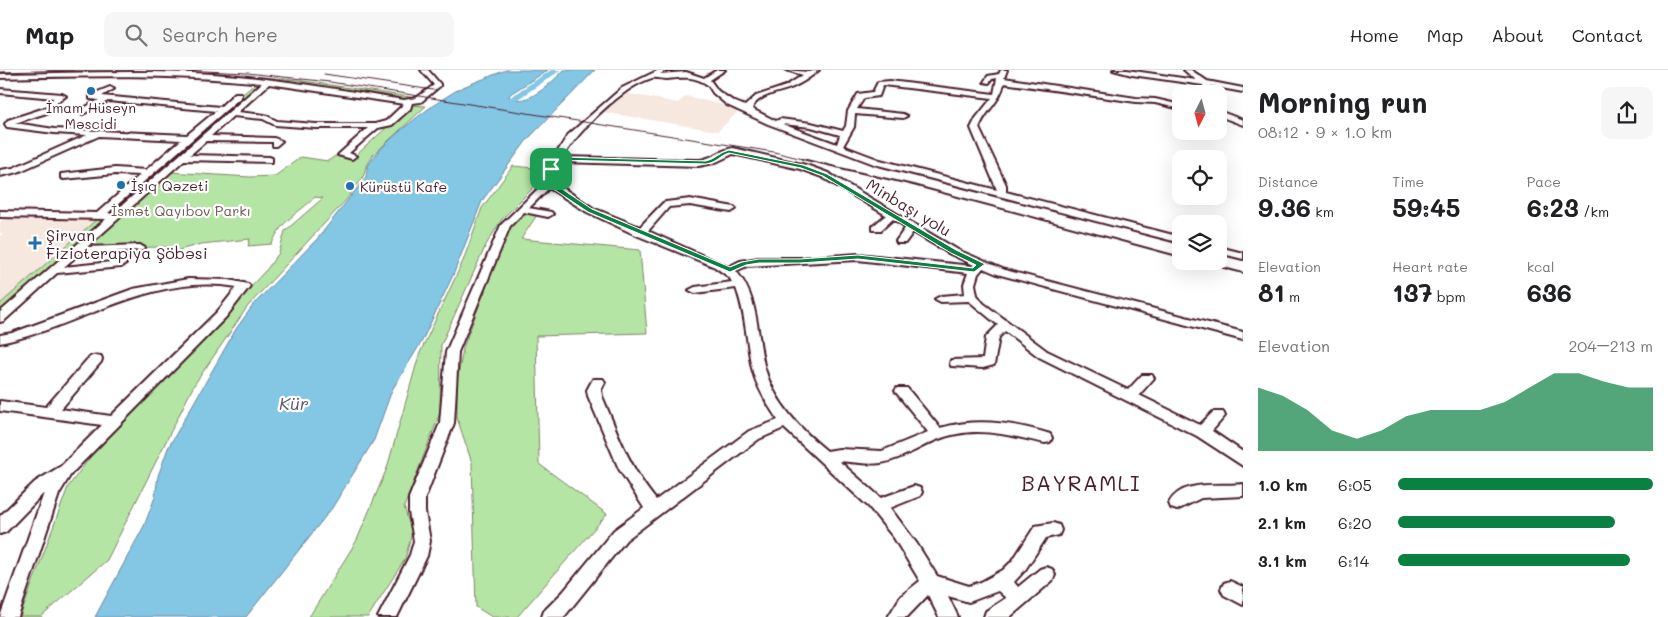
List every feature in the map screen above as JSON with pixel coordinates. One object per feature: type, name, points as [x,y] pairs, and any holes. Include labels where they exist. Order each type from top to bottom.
[{"type":"street","points":[[0,76],[138,74],[258,80],[409,102],[428,94],[437,87],[438,83],[424,70]]},
{"type":"street","points":[[387,617],[418,556],[422,541],[416,512],[417,498],[447,423],[449,412],[449,364],[452,352],[499,237],[506,225],[547,185],[552,167],[571,137],[619,93],[629,86],[664,70]]},
{"type":"street","points":[[705,80],[722,70]]},
{"type":"street","points":[[789,70],[825,74]]},
{"type":"street","points":[[1116,70],[1163,79],[1204,82],[1243,90]]},
{"type":"street","points":[[1187,70],[1204,82],[1205,85]]},
{"type":"street","points":[[748,110],[749,105],[756,100],[787,88],[812,72]]},
{"type":"street","points":[[653,75],[664,77],[686,74],[705,80],[730,103],[768,121],[877,162],[1172,238]]},
{"type":"street","points":[[1000,195],[1001,184],[976,128],[979,118],[996,96],[1001,75]]},
{"type":"street","points":[[987,82],[990,76],[1001,75],[1172,105]]},
{"type":"street","points":[[101,214],[258,80]]},
{"type":"street","points":[[0,318],[268,81]]},
{"type":"street","points":[[837,148],[842,142],[843,134],[850,128],[852,111],[861,96],[876,94],[880,83],[996,96]]},
{"type":"street","points":[[110,89],[93,96],[106,99],[222,109]]},
{"type":"street","points":[[0,91],[62,96],[52,102],[56,107],[9,124],[24,127],[54,131],[201,140],[274,140],[278,141],[276,144]]},
{"type":"street","points":[[80,112],[106,99]]},
{"type":"street","points":[[230,113],[265,117],[269,118],[272,122],[316,126],[375,126],[388,123],[407,107],[409,102]]},
{"type":"street","points":[[852,111],[903,116]]},
{"type":"street","points":[[1228,117],[1243,122]]},
{"type":"street","points":[[768,121],[803,124],[843,134]]},
{"type":"street","points":[[352,156],[342,155],[375,126]]},
{"type":"street","points":[[8,134],[24,127]]},
{"type":"street","points":[[0,173],[15,170],[98,133]]},
{"type":"street","name":"Minbaşı yolu","points":[[557,159],[706,163],[714,161],[723,152],[733,151],[791,168],[825,175],[978,267],[1243,336]]},
{"type":"street","points":[[181,157],[269,160]]},
{"type":"street","points":[[756,164],[791,168]]},
{"type":"street","points":[[15,170],[32,172]]},
{"type":"street","points":[[64,176],[115,171],[148,173]]},
{"type":"street","points":[[547,185],[557,188],[590,210],[730,270],[737,277],[753,326],[756,362],[763,382],[786,422],[878,506],[911,550],[932,583],[948,617]]},
{"type":"street","points":[[690,202],[698,193]]},
{"type":"street","points":[[640,233],[664,206],[690,202],[732,209]]},
{"type":"street","points":[[521,209],[548,214]]},
{"type":"street","points":[[3,216],[101,214],[114,217]]},
{"type":"street","points":[[877,228],[893,215]]},
{"type":"street","points":[[901,241],[908,230],[914,228]]},
{"type":"street","points":[[77,250],[140,248]]},
{"type":"street","points":[[1227,252],[1243,256]]},
{"type":"street","points":[[730,270],[744,263],[759,261],[800,261],[858,257],[978,267],[969,284],[972,297],[1005,326],[1043,354],[1202,432],[1243,460]]},
{"type":"street","points":[[54,270],[72,270],[121,264]]},
{"type":"street","points":[[0,339],[27,332],[120,296],[154,287],[202,282],[244,286],[222,314],[66,470],[41,486],[0,527]]},
{"type":"street","points":[[695,290],[740,284]]},
{"type":"street","points":[[941,299],[972,297]]},
{"type":"street","points":[[956,364],[983,364],[989,362],[991,336],[996,330],[1005,326]]},
{"type":"street","points":[[49,413],[96,359]]},
{"type":"street","points":[[1130,396],[1147,378]]},
{"type":"street","points":[[598,382],[594,390],[595,396],[631,479],[641,495],[654,509]]},
{"type":"street","points":[[902,391],[937,434]]},
{"type":"street","points":[[0,406],[114,422]]},
{"type":"street","points":[[1202,432],[1218,416]]},
{"type":"street","points":[[551,617],[580,586],[604,552],[620,535],[754,435],[786,422]]},
{"type":"street","points":[[825,457],[843,454],[867,458],[882,457],[937,434],[976,425],[1045,438]]},
{"type":"street","points":[[9,617],[52,493],[66,470]]},
{"type":"street","points":[[1178,503],[1188,494],[1198,491],[1228,492],[1243,490]]},
{"type":"street","points":[[878,506],[914,492]]},
{"type":"street","points":[[932,583],[969,594],[1000,581],[1009,576],[1019,566],[1041,531],[1053,530]]},
{"type":"street","points":[[993,617],[1009,608],[1046,575]]},
{"type":"street","points":[[1000,581],[1018,598]]},
{"type":"street","points":[[897,617],[910,598],[932,583]]},
{"type":"shaded area","points":[[625,93],[678,103],[686,96],[727,106],[739,111],[718,131],[602,112]]},
{"type":"shaded area","name":"Şirvan Fizioterapiya Şöbəsi","points":[[9,216],[97,219],[0,304],[0,236],[3,233],[0,233],[0,222]]},
{"type":"green space","points":[[105,70],[262,77],[297,80],[410,97],[402,100],[247,77],[47,73],[49,71]]},
{"type":"green space","points":[[257,82],[263,82],[197,139],[190,139]]},
{"type":"green space","name":"İsmət Qayıbov Parkı","points":[[411,105],[426,106],[373,155],[363,177],[347,199],[248,306],[194,385],[107,560],[41,617],[20,617],[68,487],[91,456],[267,269],[279,253],[285,231],[323,198],[315,197],[290,218],[280,229],[272,244],[248,246],[250,239],[201,244],[172,252],[169,247],[82,248],[168,172],[250,177],[275,176],[301,157],[328,161],[335,156],[352,159]]},
{"type":"green space","points":[[185,144],[191,144],[114,214],[107,212]]},
{"type":"green space","points":[[513,166],[544,169],[539,182],[502,219],[486,245],[441,345],[440,413],[404,507],[412,533],[405,559],[368,617],[309,617],[357,540],[387,468],[419,355],[463,261],[482,208]]},
{"type":"green space","points":[[522,213],[537,215],[521,239],[640,250],[647,333],[536,336],[539,464],[607,514],[517,617],[492,617],[476,607],[472,463],[457,418],[457,383],[463,348],[503,243],[509,229]]},
{"type":"green space","points":[[97,219],[107,220],[0,314],[0,304]]},
{"type":"water","name":"Kür","points":[[506,70],[548,70],[510,94],[509,97],[524,99],[539,92],[564,70],[595,70],[527,140],[482,201],[454,273],[422,341],[392,390],[374,440],[332,508],[246,617],[95,617],[144,526],[155,497],[158,476],[168,448],[236,329],[254,304],[318,238],[366,177],[368,166],[374,156],[384,146],[425,111],[452,93]]},
{"type":"waterway","name":"Kür","points":[[494,111],[557,70]]},
{"type":"railway","points":[[0,72],[74,70]]},
{"type":"railway","points":[[183,70],[247,73],[330,82],[774,152],[807,160]]},
{"type":"railway","points":[[324,74],[433,90]]},
{"type":"railway","points":[[802,159],[913,185],[1172,255]]},
{"type":"railway","points":[[1227,269],[1243,273]]},
{"type":"place","name":"İmam Hüseyn Məscidi","points":[[91,91]]},
{"type":"place","name":"İşıq Qəzeti","points":[[121,185]]},
{"type":"place","name":"Kürüstü Kafe","points":[[350,186]]},
{"type":"place","name":"Şirvan Fizioterapiya Şöbəsi","points":[[35,243]]},
{"type":"district","name":"BAYRAMLI","points":[[1081,482]]},
{"type":"route","points":[[729,151],[803,166],[834,179],[954,252],[981,264],[974,270],[858,257],[800,261],[759,261],[744,263],[730,270],[664,241],[640,233],[572,200],[557,188],[547,185],[551,169],[557,159],[706,163],[714,161],[722,153],[729,151]]}]
